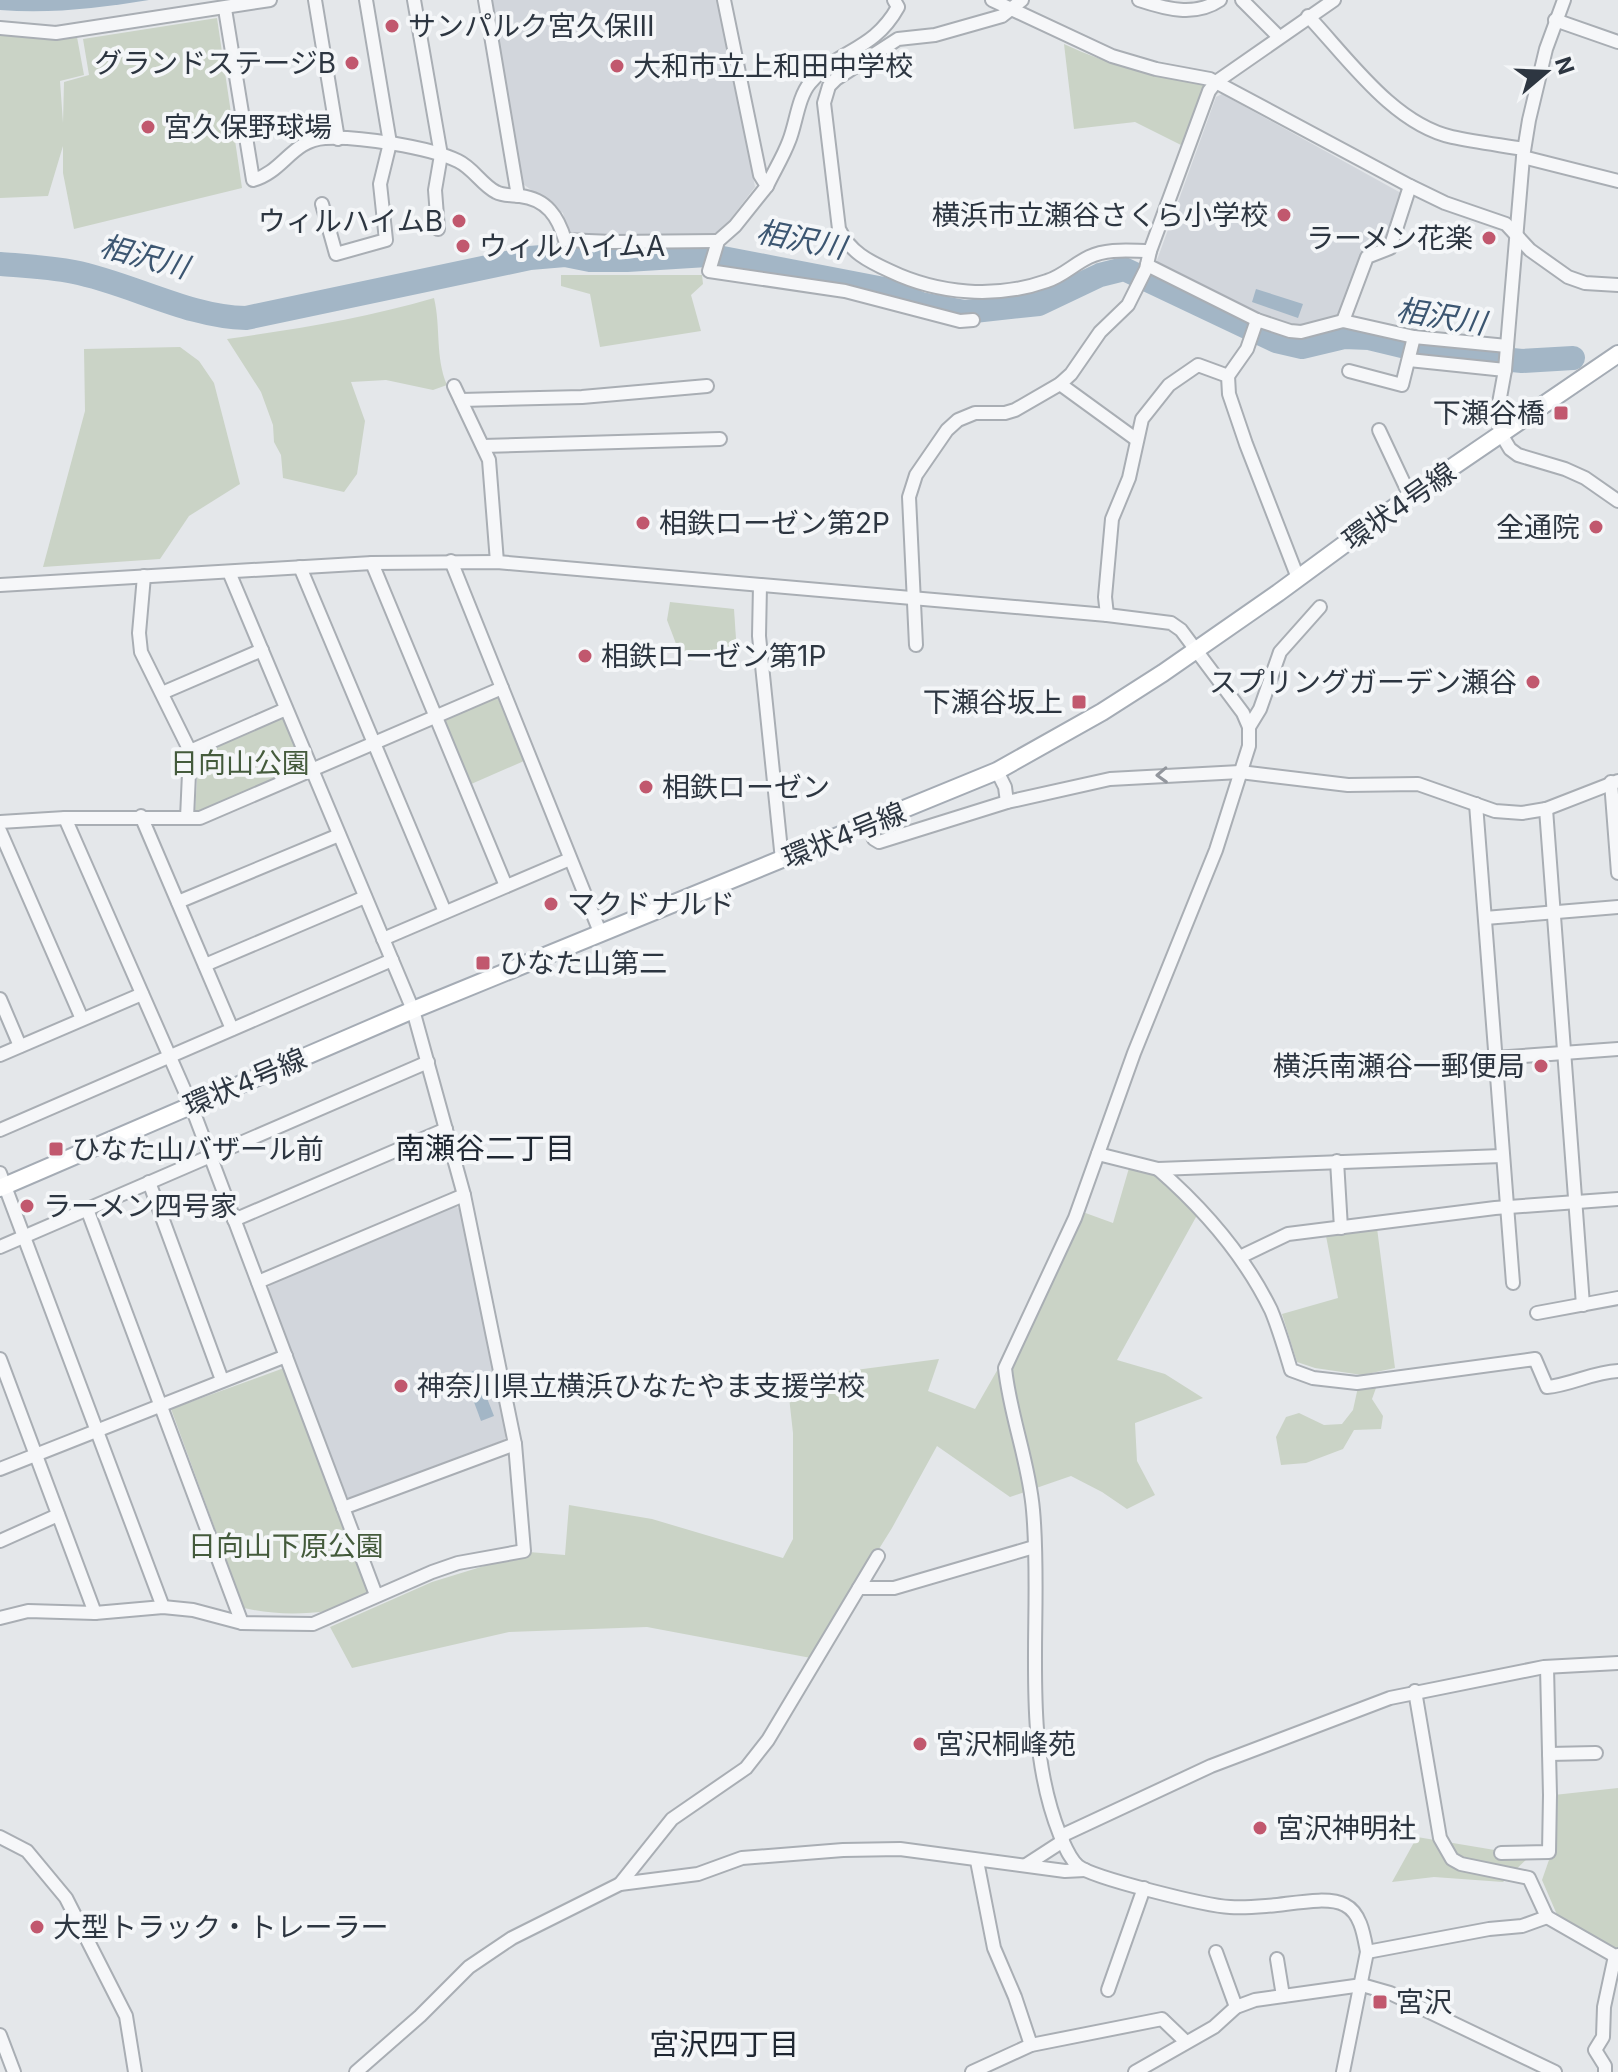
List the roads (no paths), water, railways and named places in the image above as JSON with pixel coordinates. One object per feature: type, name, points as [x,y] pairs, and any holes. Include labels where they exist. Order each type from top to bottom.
[{"type":"main road","name":"環状4号線","points":[[2,1182],[600,932],[997,771],[1102,712],[1618,354]]},
{"type":"street","points":[[0,28],[56,33],[270,0]]},
{"type":"street","points":[[315,0],[338,139]]},
{"type":"street","points":[[322,204],[336,254],[386,240],[380,184],[390,143],[366,0]]},
{"type":"street","points":[[414,0],[441,155],[435,190],[438,229]]},
{"type":"street","points":[[485,0],[518,196]]},
{"type":"street","points":[[724,0],[760,175],[767,186]]},
{"type":"street","points":[[894,0],[898,7],[888,26],[866,44],[829,65],[809,84],[788,145],[767,186],[716,246],[709,271],[845,291],[960,321],[973,320]]},
{"type":"street","points":[[992,0],[1078,42],[1133,63],[1216,82],[1410,186],[1445,203],[1506,224],[1530,250],[1568,277],[1585,283],[1618,285]]},
{"type":"street","points":[[1022,0],[1002,16],[935,35],[898,39],[829,86],[824,103],[825,119],[839,229],[844,240],[864,258],[896,274],[942,289],[975,293],[1046,282],[1103,252],[1150,251]]},
{"type":"street","points":[[1139,0],[1197,11],[1220,0]]},
{"type":"street","points":[[1242,0],[1279,37]]},
{"type":"street","points":[[1564,0],[1555,20],[1532,106],[1524,153],[1505,369],[1497,414],[1501,434],[1510,449],[1518,455],[1575,473],[1618,501]]},
{"type":"street","points":[[916,645],[909,497],[916,475],[947,430],[965,416],[1015,410],[1060,384],[1071,374],[1100,332],[1123,312],[1147,267],[1150,251],[1209,91],[1216,82],[1328,1]]},
{"type":"street","points":[[225,9],[253,180],[267,176],[301,144],[325,138],[390,143],[460,161],[500,194],[536,200],[554,213],[565,240],[716,246]]},
{"type":"street","points":[[1308,16],[1369,84],[1417,122],[1450,137],[1524,153],[1618,181]]},
{"type":"street","points":[[1555,20],[1618,42]]},
{"type":"street","points":[[1343,321],[1367,257],[1390,248],[1410,186]]},
{"type":"street","points":[[1147,267],[1254,327],[1301,332],[1343,321],[1414,340],[1507,348]]},
{"type":"street","points":[[1254,327],[1247,349],[1228,376],[1229,394],[1298,578]]},
{"type":"street","points":[[1349,371],[1402,385],[1414,340]]},
{"type":"street","points":[[1409,358],[1505,369]]},
{"type":"street","points":[[1107,615],[1105,597],[1112,519],[1129,478],[1142,419],[1169,385],[1198,365],[1228,376]]},
{"type":"street","points":[[1060,384],[1137,440]]},
{"type":"street","points":[[454,386],[489,460],[497,562]]},
{"type":"street","points":[[461,400],[582,397],[707,386]]},
{"type":"street","points":[[1379,430],[1410,496]]},
{"type":"street","points":[[483,446],[720,439]]},
{"type":"street","points":[[451,561],[600,932]]},
{"type":"street","points":[[0,585],[372,563],[497,562],[1107,615],[1171,623],[1197,648],[1243,713],[1249,727],[1249,746],[1216,850],[1134,1053],[1075,1218],[1005,1368],[1030,1480],[1040,1760],[1050,1807],[1062,1838],[1073,1861],[1085,1870]]},
{"type":"street","points":[[372,563],[506,886]]},
{"type":"street","points":[[300,567],[445,912]]},
{"type":"street","points":[[0,1618],[28,1611],[95,1613],[163,1607],[193,1610],[242,1623],[313,1624],[458,1563],[524,1551],[515,1444],[464,1195],[413,1010],[229,572]]},
{"type":"street","points":[[144,576],[139,633],[141,652],[190,751],[187,818]]},
{"type":"street","points":[[760,585],[759,636],[782,860]]},
{"type":"street","points":[[1249,727],[1260,709],[1280,652],[1320,607]]},
{"type":"street","points":[[162,693],[262,650]]},
{"type":"street","points":[[0,822],[141,816],[200,818],[502,688]]},
{"type":"street","points":[[190,751],[286,709]]},
{"type":"street","points":[[997,771],[1005,787],[1007,802]]},
{"type":"street","points":[[868,824],[874,839],[879,842],[1007,802],[1110,779],[1240,772],[1348,785],[1418,784],[1495,811],[1522,813],[1546,809],[1615,782],[1618,873]]},
{"type":"street","points":[[1476,804],[1513,1283]]},
{"type":"street","points":[[1546,809],[1583,1305]]},
{"type":"street","points":[[141,816],[232,1029]]},
{"type":"street","points":[[65,818],[191,1105],[376,1595]]},
{"type":"street","points":[[0,831],[82,1019]]},
{"type":"street","points":[[178,902],[339,835]]},
{"type":"street","points":[[383,939],[570,859]]},
{"type":"street","points":[[205,965],[365,897]]},
{"type":"street","points":[[1485,918],[1618,907]]},
{"type":"street","points":[[0,1130],[392,960]]},
{"type":"street","points":[[0,1055],[142,994]]},
{"type":"street","points":[[0,999],[20,1046]]},
{"type":"street","points":[[1495,1058],[1618,1049]]},
{"type":"street","points":[[0,1247],[428,1062]]},
{"type":"street","points":[[234,1220],[446,1129]]},
{"type":"street","points":[[1098,1154],[1158,1169],[1502,1156]]},
{"type":"street","points":[[1337,1161],[1341,1228]]},
{"type":"street","points":[[1158,1169],[1197,1203],[1240,1257],[1271,1311],[1291,1370],[1313,1378],[1357,1383],[1535,1359],[1547,1387],[1618,1371]]},
{"type":"street","points":[[2,1182],[163,1607]]},
{"type":"street","points":[[149,1182],[222,1380]]},
{"type":"street","points":[[258,1282],[464,1195]]},
{"type":"street","points":[[1240,1257],[1288,1234],[1506,1207],[1618,1199]]},
{"type":"street","points":[[87,1209],[242,1623]]},
{"type":"street","points":[[1537,1313],[1618,1298]]},
{"type":"street","points":[[0,1469],[286,1356]]},
{"type":"street","points":[[0,1359],[6,1392],[35,1453],[95,1613]]},
{"type":"street","points":[[343,1508],[515,1444]]},
{"type":"street","points":[[0,1541],[58,1515]]},
{"type":"street","points":[[859,1588],[894,1588],[1034,1547]]},
{"type":"street","points":[[620,1884],[672,1819],[746,1768],[768,1740],[878,1556]]},
{"type":"street","points":[[1026,1865],[1062,1838],[1211,1766],[1390,1698],[1547,1667],[1618,1663]]},
{"type":"street","points":[[1501,1853],[1549,1852],[1547,1667]]},
{"type":"street","points":[[1415,1691],[1433,1808],[1446,1851],[1452,1859],[1461,1864],[1529,1878],[1547,1917],[1616,1955],[1604,2007],[1603,2037],[1595,2050],[1605,2066],[1605,2072]]},
{"type":"street","points":[[1549,1754],[1596,1753]]},
{"type":"street","points":[[0,1837],[27,1851],[66,1898],[126,2016],[135,2072]]},
{"type":"street","points":[[356,2072],[420,2016],[469,1967],[512,1938],[620,1884],[698,1874],[742,1858],[900,1849],[977,1861],[1085,1870],[1144,1888],[1229,1907],[1338,1902],[1353,1911],[1360,1923],[1367,1952],[1344,2070]]},
{"type":"street","points":[[977,1861],[994,1948],[1031,2045]]},
{"type":"street","points":[[1108,1990],[1144,1888]]},
{"type":"street","points":[[1367,1952],[1489,1929],[1522,1926],[1547,1917]]},
{"type":"street","points":[[1216,1952],[1236,2007]]},
{"type":"street","points":[[1277,1959],[1283,1996]]},
{"type":"street","points":[[1135,2072],[1214,2027],[1236,2007],[1255,2000],[1362,1985],[1390,1993],[1555,2072]]},
{"type":"street","points":[[972,2072],[1031,2045],[1162,2019],[1186,2042]]},
{"type":"street","points":[[0,2035],[14,2072]]},
{"type":"water","points":[[0,0],[149,0],[93,8],[38,11],[0,10]]},
{"type":"water","points":[[1256,289],[1303,304],[1298,318],[1252,302]]},
{"type":"water","points":[[476,1370],[494,1416],[481,1421],[464,1375]]},
{"type":"waterway","name":"相沢川","points":[[0,264],[74,272],[203,312],[246,318],[530,258],[565,255],[590,260],[707,255],[889,290],[921,304],[965,312],[1039,304],[1100,275],[1124,269],[1276,341],[1302,347],[1344,337],[1369,338],[1423,351],[1522,361],[1573,358]]},
{"type":"place","name":"サンパルク宮久保Ⅲ","points":[[392,26]]},
{"type":"place","name":"グランドステージB","points":[[352,63]]},
{"type":"place","name":"大和市立上和田中学校","points":[[617,66]]},
{"type":"place","name":"宮久保野球場","points":[[148,127]]},
{"type":"place","name":"横浜市立瀬谷さくら小学校","points":[[1284,215]]},
{"type":"place","name":"ウィルハイムB","points":[[459,221]]},
{"type":"place","name":"ラーメン花楽","points":[[1489,238]]},
{"type":"place","name":"ウィルハイムA","points":[[463,246]]},
{"type":"place","name":"下瀬谷橋","points":[[1561,413]]},
{"type":"place","name":"相鉄ローゼン第2P","points":[[643,523]]},
{"type":"place","name":"全通院","points":[[1596,527]]},
{"type":"place","name":"相鉄ローゼン第1P","points":[[585,656]]},
{"type":"place","name":"スプリングガーデン瀬谷","points":[[1533,682]]},
{"type":"place","name":"下瀬谷坂上","points":[[1079,702]]},
{"type":"place","name":"相鉄ローゼン","points":[[646,787]]},
{"type":"place","name":"マクドナルド","points":[[551,904]]},
{"type":"place","name":"ひなた山第二","points":[[483,963]]},
{"type":"place","name":"横浜南瀬谷一郵便局","points":[[1541,1066]]},
{"type":"place","name":"ひなた山バザール前","points":[[56,1149]]},
{"type":"place","name":"ラーメン四号家","points":[[27,1206]]},
{"type":"place","name":"神奈川県立横浜ひなたやま支援学校","points":[[401,1386]]},
{"type":"place","name":"宮沢桐峰苑","points":[[920,1744]]},
{"type":"place","name":"宮沢神明社","points":[[1260,1828]]},
{"type":"place","name":"大型トラック・トレーラー","points":[[37,1927]]},
{"type":"place","name":"宮沢","points":[[1380,2002]]},
{"type":"district","name":"南瀬谷二丁目","points":[[485,1149]]},
{"type":"district","name":"宮沢四丁目","points":[[724,2045]]},
{"type":"park label","name":"日向山公園","points":[[240,763]]},
{"type":"park label","name":"日向山下原公園","points":[[286,1546]]}]
